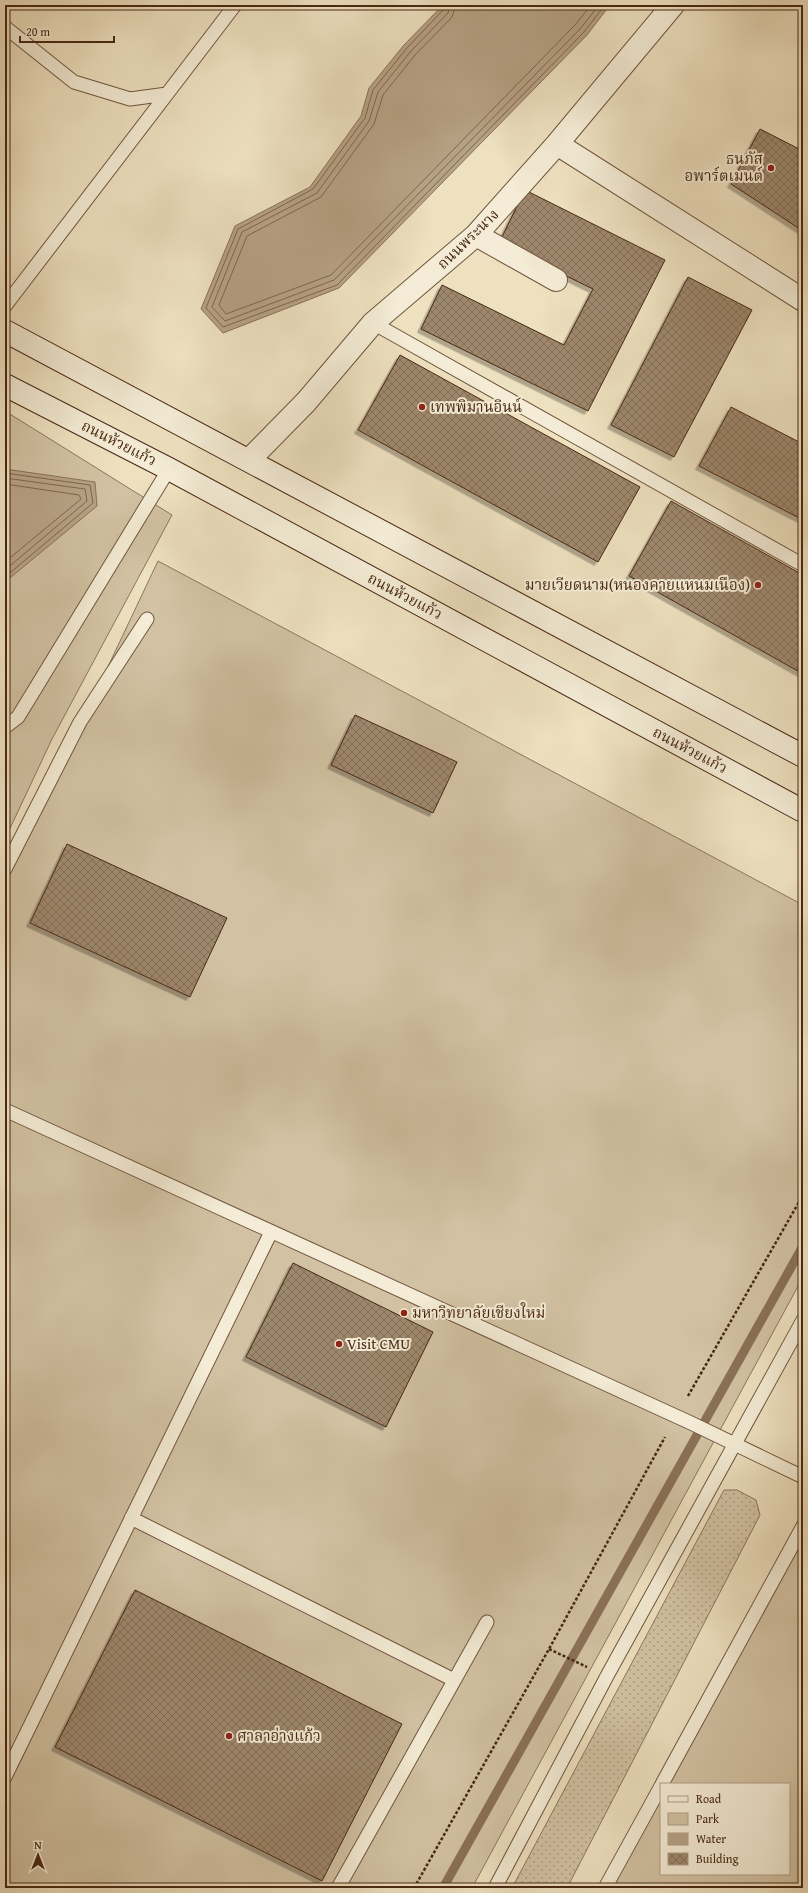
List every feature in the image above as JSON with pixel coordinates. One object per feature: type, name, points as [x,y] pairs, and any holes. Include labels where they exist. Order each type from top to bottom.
[{"type":"main road","name":"ถนนพระนาง","points":[[250,460],[306,402],[373,323],[476,235],[557,144],[672,5]]},
{"type":"main road","points":[[557,144],[803,300]]},
{"type":"main road","points":[[476,235],[556,280]]},
{"type":"main road","points":[[5,331],[250,460],[803,756]]},
{"type":"main road","name":"ถนนห้วยแก้ว","points":[[5,385],[169,469],[803,811]]},
{"type":"lane","points":[[5,306],[236,5]]},
{"type":"lane","points":[[5,27],[74,82],[130,99],[167,94]]},
{"type":"lane","points":[[373,323],[803,565]]},
{"type":"lane","points":[[5,727],[18,717],[169,469]]},
{"type":"lane","points":[[5,869],[80,722],[147,619]]},
{"type":"lane","points":[[5,1110],[711,1432],[803,1477]]},
{"type":"lane","points":[[5,1777],[271,1232]]},
{"type":"lane","points":[[495,1888],[607,1676],[803,1320]]},
{"type":"lane","points":[[131,1518],[454,1680]]},
{"type":"lane","points":[[662,1783],[803,1526]]},
{"type":"lane","points":[[338,1888],[487,1622]]},
{"type":"lane","points":[[605,1888],[660,1787]]},
{"type":"path","points":[[414,1888],[549,1649],[676,1416],[803,1195]]},
{"type":"path","points":[[549,1649],[582,1665]]},
{"type":"green space","points":[[5,411],[172,515],[52,739],[5,839]]},
{"type":"green space","name":"มหาวิทยาลัยเชียงใหม่","points":[[158,561],[803,905],[803,1277],[472,1888],[5,1888],[5,884]]},
{"type":"green space","points":[[724,1490],[737,1490],[756,1500],[760,1515],[567,1888],[512,1888]]},
{"type":"green space","points":[[803,1526],[803,1888],[607,1888],[660,1790],[660,1875],[790,1875],[790,1783],[664,1783]]},
{"type":"water","points":[[443,5],[610,5],[587,35],[339,288],[223,333],[201,309],[235,226],[310,187],[361,116],[369,88],[404,45]]},
{"type":"water","points":[[5,469],[95,482],[97,506],[5,582]]},
{"type":"building","name":"ธนภัส อพาร์ตเมนต์","points":[[760,129],[803,151],[803,231],[731,184]]},
{"type":"building","points":[[525,190],[665,260],[588,411],[421,329],[442,285],[564,345],[593,289],[499,243]]},
{"type":"building","points":[[688,277],[752,310],[674,457],[611,425]]},
{"type":"building","points":[[400,355],[640,487],[598,562],[358,430]]},
{"type":"building","points":[[731,407],[803,444],[803,520],[699,466]]},
{"type":"building","points":[[671,501],[803,575],[803,674],[629,576]]},
{"type":"building","points":[[355,715],[457,762],[433,813],[331,765]]},
{"type":"building","points":[[67,844],[227,918],[190,997],[30,923]]},
{"type":"building","name":"Visit CMU","points":[[293,1263],[433,1332],[386,1427],[246,1357]]},
{"type":"building","name":"ศาลาอ่างแก้ว","points":[[135,1590],[402,1724],[322,1881],[55,1747]]},
{"type":"waterway","points":[[443,1888],[803,1246]]},
{"type":"place","name":"ธนภัส อพาร์ตเมนต์","points":[[771,168]]},
{"type":"place","name":"เทพพิมานอินน์","points":[[422,407]]},
{"type":"place","name":"มายเวียดนาม(หนองคายแหนมเนือง)","points":[[758,585]]},
{"type":"place","name":"มหาวิทยาลัยเชียงใหม่","points":[[404,1313]]},
{"type":"place","name":"Visit CMU","points":[[339,1344]]},
{"type":"place","name":"ศาลาอ่างแก้ว","points":[[229,1736]]}]
